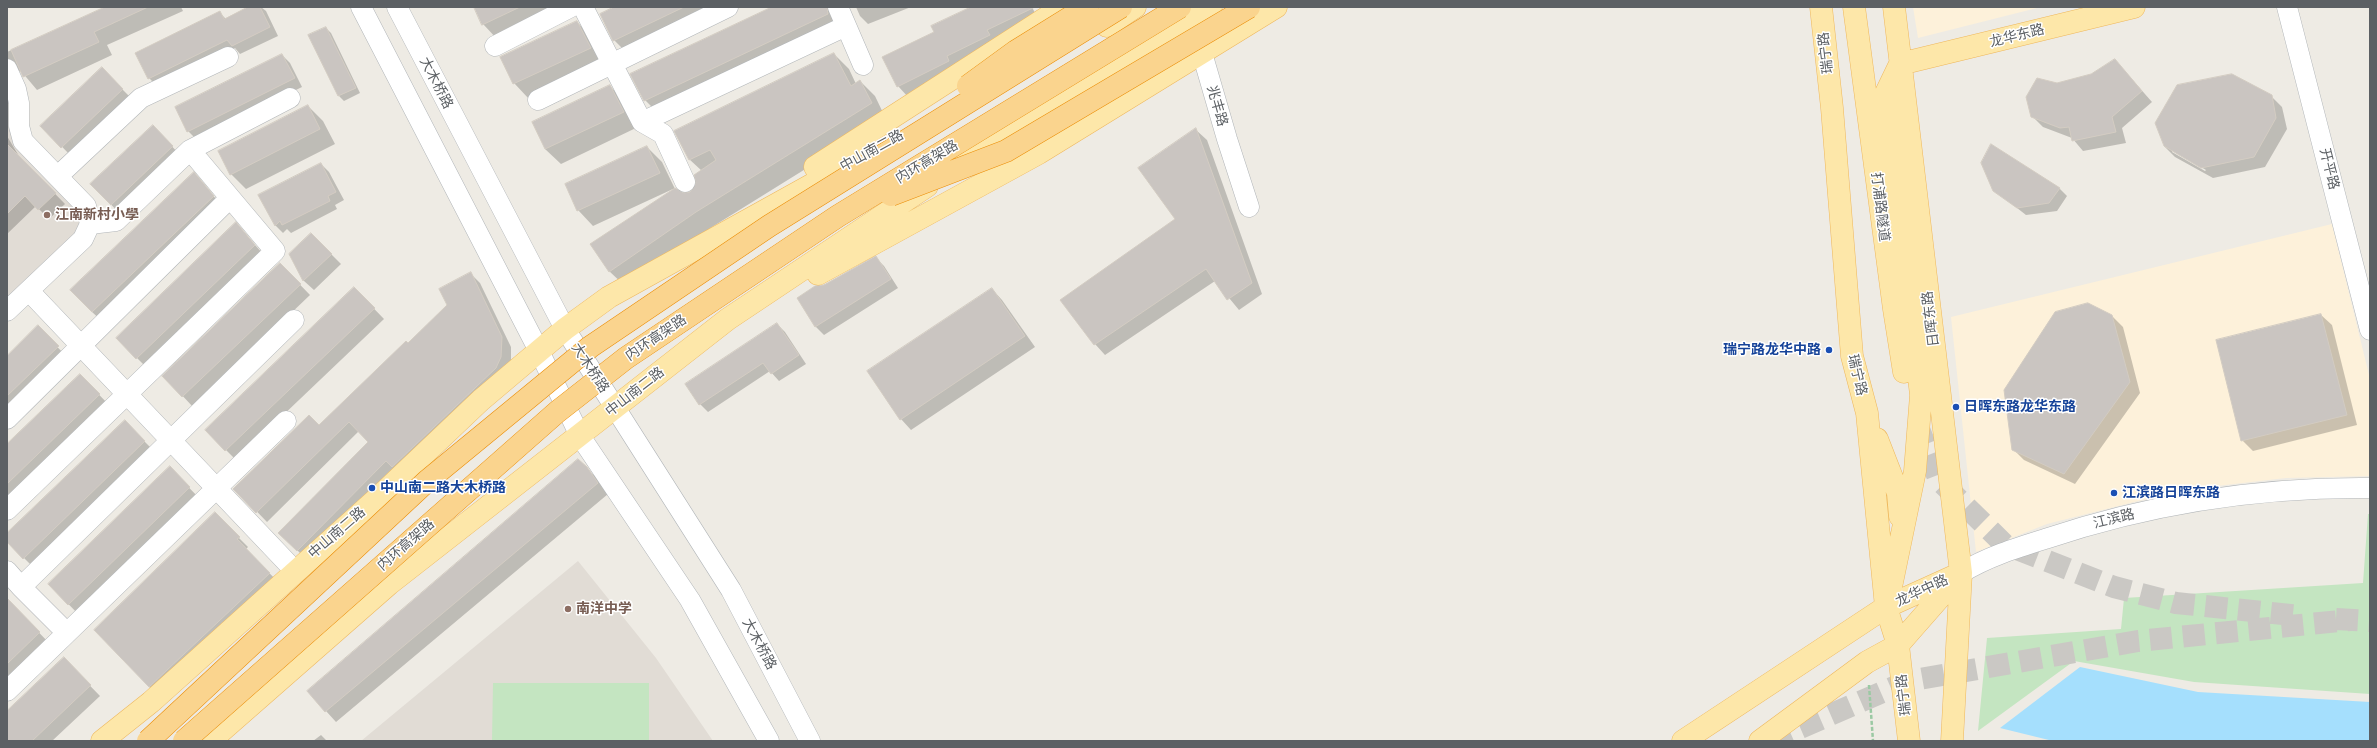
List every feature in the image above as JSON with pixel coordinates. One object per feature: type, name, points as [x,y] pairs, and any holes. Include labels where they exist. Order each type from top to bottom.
[{"type":"highway","points":[[815,197],[1016,51],[1087,7]]},
{"type":"highway","name":"内环高架路","points":[[148,741],[427,481],[590,347],[815,197],[1121,7]]},
{"type":"highway","points":[[838,216],[1006,151],[1249,7]]},
{"type":"highway","name":"内环高架路","points":[[184,741],[557,412],[626,358],[838,216],[1184,12]]},
{"type":"main road","name":"中山南二路","points":[[102,741],[151,702],[294,571],[380,495],[481,400],[565,329],[609,297],[780,190],[1063,7]]},
{"type":"main road","name":"中山南二路","points":[[609,297],[912,129],[1106,27],[1135,7]]},
{"type":"main road","name":"中山南二路","points":[[210,741],[389,584],[728,319],[1016,127],[1184,12],[1211,7]]},
{"type":"main road","name":"中山南二路","points":[[728,319],[789,291],[1039,153],[1276,7]]},
{"type":"main road","name":"瑞宁路","points":[[1821,7],[1832,108],[1852,356],[1867,413],[1886,607],[1898,645],[1909,741]]},
{"type":"main road","name":"打浦路隧道","points":[[1854,7],[1892,302],[1910,406]]},
{"type":"main road","name":"日晖东路","points":[[1894,7],[1961,573]]},
{"type":"main road","name":"龙华东路","points":[[1900,64],[2126,8]]},
{"type":"main road","name":"日晖东路","points":[[1886,607],[1915,472],[1921,395],[1886,92],[1900,64]]},
{"type":"main road","name":"日晖东路","points":[[1867,413],[1898,493],[1902,535]]},
{"type":"main road","name":"龙华中路","points":[[1683,741],[1886,607],[1961,573]]},
{"type":"main road","name":"龙华中路","points":[[1760,741],[1867,662],[1898,645],[1961,573]]},
{"type":"main road","points":[[1952,741],[1961,573]]},
{"type":"street","points":[[361,7],[539,351],[580,436],[690,600],[770,741]]},
{"type":"street","name":"大木桥路","points":[[397,7],[565,329],[731,590],[810,741]]},
{"type":"street","points":[[495,46],[572,7]]},
{"type":"street","points":[[583,7],[642,122],[663,134],[685,182]]},
{"type":"street","points":[[538,100],[611,62],[728,7]]},
{"type":"street","points":[[838,7],[863,65]]},
{"type":"street","name":"开平路","points":[[2287,7],[2370,330]]},
{"type":"street","name":"兆丰路","points":[[1184,12],[1202,53],[1227,140],[1249,207]]},
{"type":"street","points":[[642,122],[846,26]]},
{"type":"street","points":[[58,176],[141,98],[228,57]]},
{"type":"street","points":[[7,69],[16,89],[19,103],[19,126],[23,141],[86,206],[90,224],[83,239],[7,311]]},
{"type":"street","points":[[90,224],[116,221],[190,150],[290,98]]},
{"type":"street","points":[[7,510],[275,251],[190,150]]},
{"type":"street","points":[[7,419],[230,198]]},
{"type":"street","points":[[29,290],[294,571]]},
{"type":"street","points":[[67,633],[12,581],[171,440],[294,320]]},
{"type":"street","points":[[7,691],[286,421]]},
{"type":"street","name":"江滨路","points":[[1961,573],[1977,563],[2065,532],[2168,506],[2224,497],[2280,491],[2370,488]]},
{"type":"shaded area","points":[[1913,7],[2041,7],[1918,38]]},
{"type":"shaded area","name":"江南新村小學","points":[[7,125],[23,141],[90,224],[7,311]]},
{"type":"shaded area","points":[[2332,224],[2370,379],[2370,476],[2286,478],[2182,490],[2047,524],[1976,552],[1951,317]]},
{"type":"shaded area","name":"南洋中学","points":[[578,561],[656,658],[713,741],[361,741]]},
{"type":"green space","points":[[2368,514],[2370,514],[2370,694],[2194,682],[2074,661],[1978,731],[1987,638],[2121,629],[2124,598],[2363,583]]},
{"type":"green space","points":[[493,683],[649,683],[649,741],[492,741]]},
{"type":"water","points":[[2080,667],[2198,692],[2370,702],[2370,741],[2053,741],[2000,728]]},
{"type":"building","points":[[105,7],[148,7],[94,32],[99,42],[23,77],[11,50]]},
{"type":"building","points":[[248,7],[260,7],[270,27],[232,46],[227,40],[148,79],[135,53],[220,11],[224,19]]},
{"type":"building","points":[[474,7],[520,7],[482,25]]},
{"type":"building","points":[[614,7],[684,7],[613,41],[600,14]]},
{"type":"building","points":[[772,7],[827,7],[828,14],[644,101],[630,74]]},
{"type":"building","points":[[971,7],[1035,7],[987,30],[990,35],[947,56],[949,61],[897,87],[882,57],[934,32],[931,26]]},
{"type":"building","points":[[577,21],[591,48],[513,84],[500,57]]},
{"type":"building","points":[[326,27],[356,88],[338,96],[308,35]]},
{"type":"building","points":[[834,53],[851,86],[860,80],[872,103],[696,212],[609,272],[590,244],[675,188],[684,193],[690,192],[696,183],[694,175],[716,160],[710,150],[689,160],[674,131]]},
{"type":"building","points":[[282,54],[295,78],[187,132],[175,107]]},
{"type":"building","points":[[2115,59],[2142,91],[2112,117],[2116,132],[2072,141],[2069,127],[2060,128],[2031,117],[2026,97],[2037,78],[2057,83],[2091,74]]},
{"type":"building","points":[[102,67],[123,89],[61,148],[40,126]]},
{"type":"building","points":[[2232,74],[2272,95],[2276,118],[2254,157],[2201,168],[2164,146],[2155,123],[2177,85]]},
{"type":"building","points":[[610,85],[624,112],[545,149],[532,122]]},
{"type":"building","points":[[308,105],[320,129],[230,175],[218,151]]},
{"type":"building","points":[[153,125],[173,146],[111,205],[90,184]]},
{"type":"building","points":[[1196,128],[1252,283],[1227,300],[1206,269],[1094,345],[1060,300],[1175,219],[1138,168]]},
{"type":"building","points":[[7,144],[56,193],[38,210],[25,196],[7,214]]},
{"type":"building","points":[[1991,144],[2060,188],[2049,203],[2017,208],[1993,191],[1981,163]]},
{"type":"building","points":[[647,146],[660,173],[577,211],[565,184]]},
{"type":"building","points":[[321,163],[336,192],[328,196],[330,201],[282,225],[280,221],[275,226],[258,195]]},
{"type":"building","points":[[194,172],[214,196],[92,312],[70,290]]},
{"type":"building","points":[[236,222],[255,245],[136,359],[116,338]]},
{"type":"building","points":[[311,233],[332,254],[303,281],[289,254]]},
{"type":"building","points":[[876,256],[891,279],[815,327],[797,298],[815,286],[824,285]]},
{"type":"building","points":[[280,263],[301,284],[182,397],[162,376]]},
{"type":"building","points":[[471,272],[502,337],[501,357],[496,368],[392,467],[386,461],[297,551],[278,533],[368,442],[349,422],[256,513],[233,489],[309,415],[319,425],[406,341],[408,343],[447,305],[439,289]]},
{"type":"building","points":[[354,287],[375,308],[225,451],[205,430]]},
{"type":"building","points":[[992,288],[1025,336],[900,420],[867,371]]},
{"type":"building","points":[[2088,303],[2112,315],[2130,382],[2064,474],[2012,450],[2004,390],[2055,312]]},
{"type":"building","points":[[2321,314],[2347,415],[2241,441],[2216,340]]},
{"type":"building","points":[[777,323],[799,355],[771,374],[763,363],[699,405],[685,384]]},
{"type":"building","points":[[38,325],[59,346],[7,396],[7,356]]},
{"type":"building","points":[[80,374],[100,394],[7,484],[7,444]]},
{"type":"building","points":[[125,420],[145,441],[23,559],[7,542],[7,533]]},
{"type":"building","points":[[578,459],[587,467],[598,483],[325,712],[307,691]]},
{"type":"building","points":[[170,466],[190,487],[68,605],[48,584]]},
{"type":"building","points":[[215,512],[240,537],[237,539],[270,573],[149,687],[94,630]]},
{"type":"building","points":[[7,598],[40,632],[7,664]]},
{"type":"building","points":[[64,657],[91,685],[32,741],[7,741],[7,711]]},
{"type":"tunnel","points":[[1917,424],[1939,480],[2004,544],[2114,587],[2176,603],[2301,616]]},
{"type":"tunnel","points":[[2336,619],[2370,621]]},
{"type":"tunnel","points":[[1770,741],[1908,681],[2138,641],[2350,620]]},
{"type":"place","name":"江南新村小學","points":[[47,215]]},
{"type":"place","name":"瑞宁路龙华中路","points":[[1829,350]]},
{"type":"place","name":"日晖东路龙华东路","points":[[1956,407]]},
{"type":"place","name":"中山南二路大木桥路","points":[[372,488]]},
{"type":"place","name":"江滨路日晖东路","points":[[2114,493]]},
{"type":"place","name":"南洋中学","points":[[568,609]]}]
